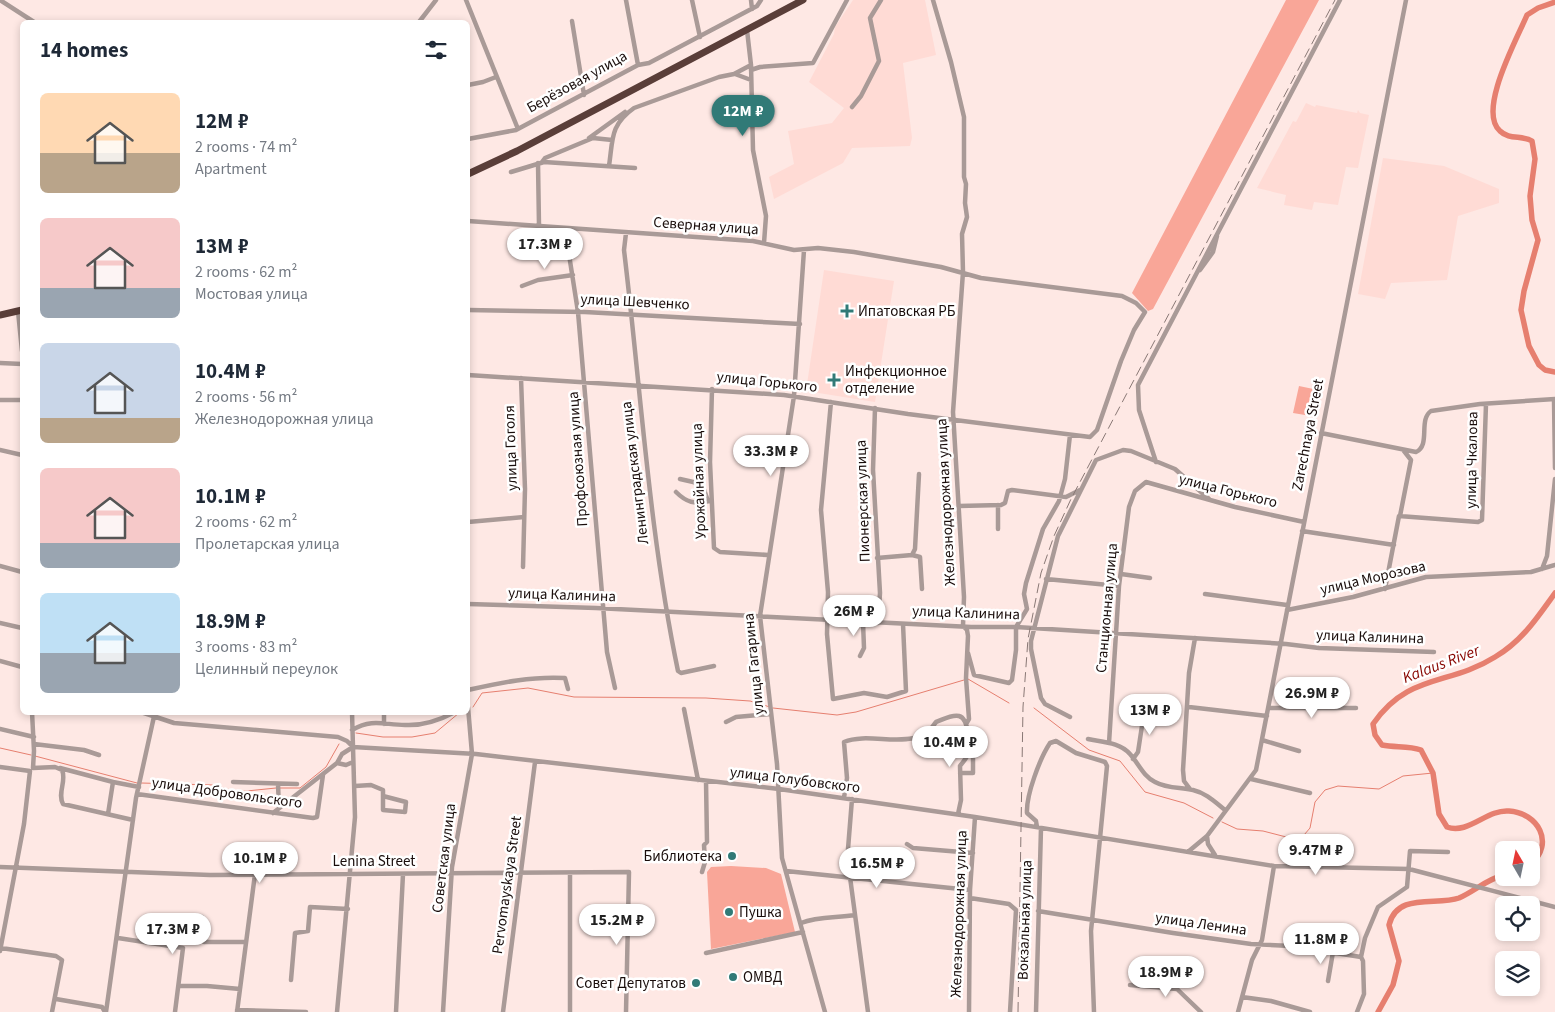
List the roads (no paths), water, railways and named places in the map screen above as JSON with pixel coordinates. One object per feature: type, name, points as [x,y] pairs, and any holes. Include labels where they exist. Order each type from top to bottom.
[{"type":"highway","points":[[470,173],[517,151],[803,0]]},
{"type":"highway","points":[[0,315],[20,310]]},
{"type":"street","points":[[0,0],[31,20]]},
{"type":"street","points":[[421,20],[436,0]]},
{"type":"street","points":[[466,0],[518,129]]},
{"type":"street","name":"Берёзовая улица","points":[[470,139],[518,129],[638,65],[626,0]]},
{"type":"street","points":[[692,0],[700,36]]},
{"type":"street","points":[[750,0],[752,9]]},
{"type":"street","points":[[638,65],[650,63],[752,9],[761,0]]},
{"type":"street","points":[[579,144],[634,108],[719,77],[734,74],[751,67],[813,63],[847,0]]},
{"type":"street","points":[[852,107],[861,96],[879,61],[870,18],[881,0]]},
{"type":"street","name":"Железнодорожная улица","points":[[933,0],[951,62],[964,122],[964,177],[966,184],[965,203],[967,217],[962,234],[963,272],[959,300],[953,420],[965,609],[963,626],[967,630],[966,680],[969,719],[966,724],[966,757],[960,766],[958,814]]},
{"type":"street","points":[[1156,462],[1139,410],[1138,385],[1197,273],[1212,252],[1218,230],[1340,0]]},
{"type":"street","name":"Zarechnaya Street","points":[[1189,851],[1207,836],[1256,770],[1406,0]]},
{"type":"street","points":[[572,21],[584,95]]},
{"type":"street","points":[[747,30],[751,67],[753,150],[766,216],[764,242]]},
{"type":"street","points":[[734,74],[751,80]]},
{"type":"street","points":[[470,85],[496,77]]},
{"type":"street","points":[[609,166],[614,128],[634,108]]},
{"type":"street","points":[[539,226],[540,163],[545,158],[579,144],[599,138],[612,140]]},
{"type":"street","points":[[511,172],[540,163],[635,168]]},
{"type":"street","name":"Северная улица","points":[[470,221],[626,234],[764,242],[781,248],[804,250],[830,248],[963,272]]},
{"type":"street","name":"Профсоюзная улица","points":[[565,228],[578,312],[585,382],[602,608],[607,652],[615,688]]},
{"type":"street","name":"Ленинградская улица","points":[[626,234],[624,250],[649,498],[678,672],[714,666]]},
{"type":"street","name":"улица Гагарина","points":[[804,250],[794,396],[760,616],[779,789],[782,858],[825,1012]]},
{"type":"street","name":"улица Горького","points":[[470,375],[712,389],[794,396],[953,420],[1090,437],[1097,430],[1121,361],[1134,330],[1145,312],[1126,297],[981,278],[963,272]]},
{"type":"street","points":[[522,286],[538,280],[573,275]]},
{"type":"street","name":"улица Шевченко","points":[[470,310],[631,314],[800,324]]},
{"type":"street","points":[[0,363],[20,364]]},
{"type":"street","name":"улица Гоголя","points":[[521,378],[525,489],[522,567]]},
{"type":"street","name":"Урожайная улица","points":[[712,389],[709,425],[710,501],[715,550],[720,552],[768,555]]},
{"type":"street","points":[[1321,433],[1416,452],[1421,449],[1426,416],[1429,412],[1486,404],[1554,399],[1555,468]]},
{"type":"street","points":[[0,400],[20,400]]},
{"type":"street","points":[[831,402],[821,504],[828,592],[826,619],[833,700],[864,693],[887,697],[906,691],[903,624]]},
{"type":"street","name":"улица Чкалова","points":[[1399,517],[1478,522],[1482,520],[1485,477],[1486,404]]},
{"type":"street","name":"Пионерская улица","points":[[874,408],[873,470],[878,558],[878,623]]},
{"type":"street","points":[[967,652],[971,657],[974,675],[1009,683],[1016,650],[1016,627],[1028,609],[1024,594],[1026,583],[1044,529],[1060,496],[1065,479],[1070,435]]},
{"type":"street","points":[[1070,717],[1045,704],[1041,698],[1031,649],[1046,579],[1058,536],[1100,457],[1112,455],[1123,450],[1175,469],[1210,500]]},
{"type":"street","points":[[0,451],[20,455]]},
{"type":"street","points":[[1385,589],[1411,460],[1404,451]]},
{"type":"street","points":[[912,555],[916,549],[919,474]]},
{"type":"street","points":[[680,479],[701,484],[710,483]]},
{"type":"street","points":[[1542,569],[1547,556],[1550,538],[1555,479]]},
{"type":"street","name":"улица Горького","points":[[1146,482],[1210,500],[1304,522]]},
{"type":"street","name":"Станционная улица","points":[[1109,743],[1119,586],[1130,500],[1136,489],[1146,482]]},
{"type":"street","points":[[676,492],[687,502],[698,504],[710,501],[705,488],[701,484]]},
{"type":"street","points":[[959,506],[998,505],[1006,502],[1008,491],[1012,490],[1070,497],[1083,488]]},
{"type":"street","points":[[998,505],[998,529]]},
{"type":"street","points":[[470,522],[524,517]]},
{"type":"street","points":[[1302,530],[1394,544]]},
{"type":"street","points":[[878,558],[912,555],[920,557],[922,562],[922,589]]},
{"type":"street","name":"улица Морозова","points":[[1204,594],[1287,607],[1385,589],[1426,577],[1488,575],[1542,569],[1555,565]]},
{"type":"street","points":[[0,566],[20,571]]},
{"type":"street","points":[[1121,574],[1150,578]]},
{"type":"street","points":[[1046,579],[1119,586]]},
{"type":"street","name":"улица Калинина","points":[[470,604],[667,611],[878,623],[1016,627],[1319,648],[1434,652]]},
{"type":"street","points":[[860,656],[864,648],[863,622]]},
{"type":"street","points":[[0,623],[20,628]]},
{"type":"street","points":[[1190,789],[1184,781],[1183,770],[1189,707],[1190,665],[1195,638]]},
{"type":"street","points":[[0,661],[20,666]]},
{"type":"street","points":[[470,690],[504,682],[552,678],[565,678],[568,689]]},
{"type":"street","points":[[1133,759],[1138,752],[1145,706]]},
{"type":"street","points":[[1189,707],[1267,716]]},
{"type":"street","points":[[1268,708],[1356,708]]},
{"type":"street","points":[[684,709],[698,780]]},
{"type":"street","points":[[726,722],[736,717],[771,712]]},
{"type":"street","points":[[32,715],[34,762],[0,950],[60,958],[61,966],[52,1012]]},
{"type":"street","points":[[106,1012],[140,776],[154,715]]},
{"type":"street","name":"улица Голубовского","points":[[154,715],[201,726],[338,737],[347,741],[353,747],[472,754],[779,789],[958,814],[1274,866],[1409,869],[1555,906]]},
{"type":"street","points":[[337,1012],[355,817],[352,715]]},
{"type":"street","points":[[352,730],[364,723],[383,719],[406,726],[442,720],[450,715]]},
{"type":"street","name":"Советская улица","points":[[442,1012],[452,872],[472,754],[469,715]]},
{"type":"street","points":[[844,798],[848,778],[844,742],[858,739],[908,739],[930,732],[936,722],[953,716],[962,717],[966,724]]},
{"type":"street","points":[[0,729],[34,737]]},
{"type":"street","points":[[1088,739],[1123,747],[1140,770],[1154,782],[1178,789],[1190,789],[1213,800],[1225,810]]},
{"type":"street","points":[[1262,740],[1299,751]]},
{"type":"street","name":"Вокзальная улица","points":[[1036,1012],[1039,828],[1036,821],[1027,813],[1027,807],[1035,774],[1050,743],[1056,741],[1076,753],[1101,760],[1107,766],[1102,837]]},
{"type":"street","points":[[34,744],[84,750],[99,754]]},
{"type":"street","points":[[960,773],[972,773],[973,744]]},
{"type":"street","points":[[273,813],[323,775],[337,763],[342,754],[353,747]]},
{"type":"street","points":[[966,757],[973,757]]},
{"type":"street","points":[[337,763],[346,765],[353,762]]},
{"type":"street","name":"Pervomayskaya Street","points":[[503,1012],[535,762]]},
{"type":"street","points":[[0,768],[59,768],[65,776],[60,798],[63,804],[133,820]]},
{"type":"street","name":"улица Добровольского","points":[[59,768],[138,790],[313,818],[317,817],[319,810],[323,775]]},
{"type":"street","points":[[1251,778],[1310,793]]},
{"type":"street","points":[[702,872],[704,845],[707,842],[706,781]]},
{"type":"street","points":[[1178,789],[1184,781]]},
{"type":"street","points":[[108,814],[114,782]]},
{"type":"street","points":[[233,782],[297,784]]},
{"type":"street","points":[[278,784],[279,808]]},
{"type":"street","points":[[355,786],[371,786],[383,790],[383,796],[383,810],[405,812],[406,802],[383,796]]},
{"type":"street","points":[[852,799],[848,849],[850,877],[868,1012]]},
{"type":"street","name":"Железнодорожная улица","points":[[968,1012],[970,890],[974,817]]},
{"type":"street","points":[[1207,836],[1208,844],[1216,856]]},
{"type":"street","points":[[1094,1012],[1090,953],[1102,837]]},
{"type":"street","points":[[906,844],[913,848],[972,853]]},
{"type":"street","points":[[1357,1012],[1364,994],[1363,961],[1361,957],[1365,938],[1378,908],[1407,887],[1410,851],[1448,852]]},
{"type":"street","points":[[1238,1012],[1259,944],[1274,866]]},
{"type":"street","name":"Lenina Street","points":[[0,867],[126,872],[255,874],[629,872],[626,1012]]},
{"type":"street","points":[[786,871],[970,890]]},
{"type":"street","points":[[570,873],[570,1012]]},
{"type":"street","points":[[255,874],[237,1011],[306,1012]]},
{"type":"street","points":[[396,1012],[403,874]]},
{"type":"street","name":"Вокзальная улица","points":[[970,898],[1014,906],[1016,910],[1010,1012]]},
{"type":"street","points":[[291,980],[295,933],[308,931],[310,907],[348,909]]},
{"type":"street","name":"улица Ленина","points":[[1038,911],[1259,944],[1291,946],[1361,957]]},
{"type":"street","points":[[801,923],[815,918],[837,918],[856,915]]},
{"type":"street","points":[[202,918],[202,938],[204,942],[246,942]]},
{"type":"street","points":[[706,954],[803,932]]},
{"type":"street","points":[[118,938],[183,948],[175,1012]]},
{"type":"street","points":[[1328,981],[1333,952]]},
{"type":"street","points":[[1130,985],[1177,989],[1201,1012]]},
{"type":"street","points":[[179,986],[240,989]]},
{"type":"street","points":[[1242,997],[1271,1001],[1310,1012]]},
{"type":"street","points":[[56,999],[102,1007],[106,1012]]},
{"type":"waterway","name":"Kalaus River","points":[[1555,2],[1538,8],[1527,15],[1501,74],[1493,108],[1494,121],[1500,131],[1507,136],[1532,141],[1535,159],[1530,196],[1532,220],[1538,240],[1524,291],[1521,310],[1529,346],[1539,365],[1545,370],[1555,372]]},
{"type":"waterway","name":"Kalaus River","points":[[1540,852],[1542,847],[1540,830],[1528,817],[1519,813],[1501,811],[1462,828],[1447,827],[1439,814],[1433,773],[1421,750],[1382,745],[1375,735],[1373,724],[1386,708],[1400,696],[1430,682],[1478,666],[1505,651],[1528,628],[1555,593]]},
{"type":"waterway","points":[[968,679],[1009,703]]},
{"type":"waterway","points":[[773,708],[837,715],[856,712],[964,680]]},
{"type":"waterway","points":[[473,707],[482,693],[528,688],[574,697],[706,698],[750,701],[770,707]]},
{"type":"waterway","points":[[1034,708],[1089,750],[1120,761],[1145,792],[1184,803],[1213,818]]},
{"type":"waterway","points":[[356,733],[383,737],[412,737],[435,733],[457,715]]},
{"type":"waterway","points":[[280,788],[300,788],[326,767],[339,744]]},
{"type":"waterway","points":[[0,748],[31,755]]},
{"type":"waterway","points":[[35,756],[137,783]]},
{"type":"waterway","points":[[1222,822],[1237,829],[1263,831],[1294,839],[1304,835],[1310,828],[1315,802],[1325,790],[1338,786],[1379,789],[1403,776],[1433,773]]},
{"type":"waterway","points":[[141,783],[214,785],[237,792],[276,788]]},
{"type":"waterway","name":"Kalaus River","points":[[1378,1012],[1393,985],[1399,961],[1389,925],[1393,915],[1400,908],[1409,904],[1459,898],[1495,878]]},
{"type":"railway","points":[[1018,1012],[1023,707],[1028,639],[1041,573],[1054,536],[1071,499],[1335,0]]},
{"type":"place","name":"Ипатовская РБ","points":[[847,311]]},
{"type":"place","name":"Инфекционное отделение","points":[[834,380]]},
{"type":"place","name":"Библиотека","points":[[732,856]]},
{"type":"place","name":"Пушка","points":[[729,912]]},
{"type":"place","name":"ОМВД","points":[[733,977]]},
{"type":"place","name":"Совет Депутатов","points":[[696,983]]}]
